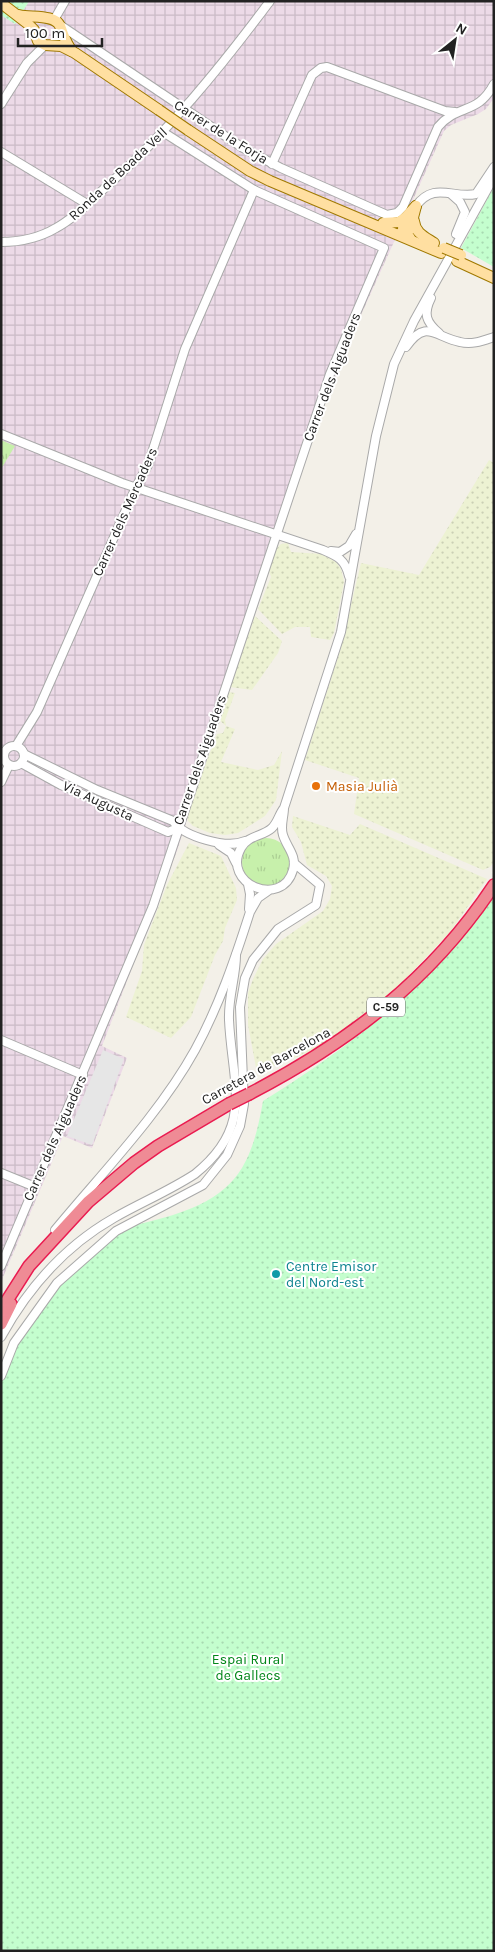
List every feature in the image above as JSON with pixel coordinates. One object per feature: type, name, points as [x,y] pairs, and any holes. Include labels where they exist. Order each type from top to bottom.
[{"type":"highway","name":"Carretera de Barcelona","points":[[1,1310],[29,1266],[88,1202],[134,1163],[182,1130],[328,1050],[382,1010],[439,955],[464,926],[494,885]]},
{"type":"highway","name":"Carretera de Barcelona","points":[[1,1324],[38,1258]]},
{"type":"main road","points":[[1,3],[17,14],[35,34],[48,44],[75,53],[232,159],[290,191],[401,233],[434,243]]},
{"type":"main road","points":[[17,14],[42,19],[58,26],[75,53]]},
{"type":"main road","points":[[35,34],[36,24],[42,19]]},
{"type":"main road","points":[[48,44],[58,40],[58,26]]},
{"type":"main road","points":[[232,159],[383,223],[413,241],[494,271]]},
{"type":"main road","points":[[401,233],[410,220],[416,206]]},
{"type":"main road","points":[[383,223],[410,220]]},
{"type":"main road","points":[[410,220],[421,235],[443,251]]},
{"type":"main road","points":[[459,258],[494,279]]},
{"type":"street","points":[[58,26],[65,1]]},
{"type":"street","name":"Ronda de Boada Vell","points":[[1,242],[22,241],[46,234],[66,222],[88,204],[144,153],[184,110],[270,1]]},
{"type":"street","name":"Carrer de la Forja","points":[[58,26],[243,148],[272,164],[380,213],[394,215],[403,207],[438,127],[446,117],[457,112]]},
{"type":"street","points":[[27,63],[35,34]]},
{"type":"street","points":[[1,104],[27,63],[48,44]]},
{"type":"street","points":[[272,164],[312,75],[321,68],[327,67],[444,111],[457,112],[480,103],[494,84]]},
{"type":"street","points":[[163,132],[254,190]]},
{"type":"street","points":[[1,152],[88,204]]},
{"type":"street","points":[[416,206],[429,194],[476,194],[494,167]]},
{"type":"street","points":[[250,912],[248,884],[238,868],[239,853],[247,840],[273,827],[284,808],[337,647],[376,436],[388,385],[398,354],[421,306],[494,177]]},
{"type":"street","points":[[440,334],[428,323],[426,309],[494,183]]},
{"type":"street","name":"Carrer dels Aiguaders","points":[[1,1266],[33,1186],[83,1075],[152,906],[330,374],[384,248],[254,190]]},
{"type":"street","name":"Carrer dels Mercaders","points":[[3,755],[8,746],[37,712],[136,486],[148,465],[184,348],[254,190]]},
{"type":"street","points":[[398,354],[399,343],[404,330],[463,219],[463,207],[451,194]]},
{"type":"street","points":[[376,436],[405,348],[414,334],[421,332],[440,334],[459,342],[476,343],[494,337]]},
{"type":"street","points":[[1,434],[136,486],[340,557],[346,565],[350,582]]},
{"type":"street","points":[[323,550],[340,552],[349,546],[360,526]]},
{"type":"street","name":"Via Augusta","points":[[8,746],[97,790],[173,822],[178,828],[218,844],[234,856],[238,868]]},
{"type":"street","points":[[3,755],[9,765],[15,766],[21,763],[24,754]]},
{"type":"street","name":"Via Augusta","points":[[21,763],[94,800],[168,832],[178,828]]},
{"type":"street","points":[[1,782],[9,765]]},
{"type":"street","points":[[284,808],[282,828],[294,856],[294,863],[288,880]]},
{"type":"street","points":[[262,834],[275,835],[287,843]]},
{"type":"street","name":"Via Augusta","points":[[218,844],[232,845],[247,840]]},
{"type":"street","points":[[1,1376],[14,1343],[57,1282],[116,1231],[203,1185],[227,1155],[240,1126],[244,1104],[240,1007],[245,978],[253,960],[278,930],[316,905],[320,885],[294,863]]},
{"type":"street","points":[[248,884],[258,889],[269,890],[278,888],[288,880],[308,876]]},
{"type":"street","points":[[29,1266],[53,1233],[172,1087],[216,1007],[250,912],[258,898],[269,890]]},
{"type":"street","points":[[1,1337],[17,1310],[36,1284],[76,1244],[112,1219],[195,1174],[220,1148],[230,1130],[237,1107],[229,1010],[236,955]]},
{"type":"street","points":[[1,1040],[83,1075]]},
{"type":"street","points":[[1,1173],[33,1186]]},
{"type":"shaded area","points":[[29,1],[494,1],[494,98],[486,109],[451,125],[444,131],[352,335],[313,434],[186,812],[186,823],[177,851],[102,1046],[127,1058],[92,1148],[63,1136],[1,1282],[1,15],[15,24]]},
{"type":"shaded area","points":[[103,1050],[124,1059],[92,1145],[67,1136]]},
{"type":"green space","points":[[1,1],[29,1],[15,24],[1,15]]},
{"type":"green space","points":[[494,187],[494,267],[461,248]]},
{"type":"green space","points":[[1,440],[15,446],[1,469]]},
{"type":"green space","points":[[489,460],[494,463],[494,862],[490,867],[483,870],[354,814],[359,778],[305,760],[340,651],[361,563],[419,575]]},
{"type":"green space","points":[[288,543],[291,552],[321,554],[336,562],[341,569],[344,582],[334,633],[330,640],[311,637],[310,627],[295,627],[282,634],[258,609],[271,577],[268,568],[275,550],[281,544]]},
{"type":"green space","points":[[255,616],[282,641],[278,653],[252,690],[230,687]]},
{"type":"green space","points":[[227,692],[235,693],[225,720],[226,726],[218,719]]},
{"type":"green space","points":[[226,726],[235,729],[221,762],[258,770],[274,765],[282,751],[276,800],[265,816],[238,833],[225,835],[210,833],[193,826],[188,821],[187,813],[217,734],[223,733]]},
{"type":"green space","points":[[293,816],[350,835],[360,824],[487,879],[450,932],[382,1003],[319,1048],[257,1073],[248,1025],[248,993],[253,979],[263,959],[276,944],[323,911],[330,899],[332,886],[326,876],[307,865],[301,842],[292,827]]},
{"type":"green space","points":[[266,838],[275,840],[283,845],[288,853],[290,862],[288,871],[283,879],[275,884],[266,886],[257,884],[249,879],[244,871],[242,862],[244,853],[249,845],[257,840]]},
{"type":"green space","points":[[189,843],[221,856],[236,888],[237,900],[225,928],[223,941],[215,955],[191,1017],[171,1038],[126,1017],[142,971],[144,945],[167,885]]},
{"type":"green space","name":"Espai Rural de Gallecs","points":[[494,894],[494,1951],[1,1951],[1,1384],[16,1347],[51,1296],[79,1265],[108,1240],[128,1228],[195,1207],[213,1198],[227,1187],[247,1159],[259,1123],[263,1101],[328,1058],[390,1010],[446,956]]},
{"type":"place","name":"Masia Julià","points":[[316,786]]},
{"type":"place","name":"Centre Emisor del Nord-est","points":[[276,1274]]}]
